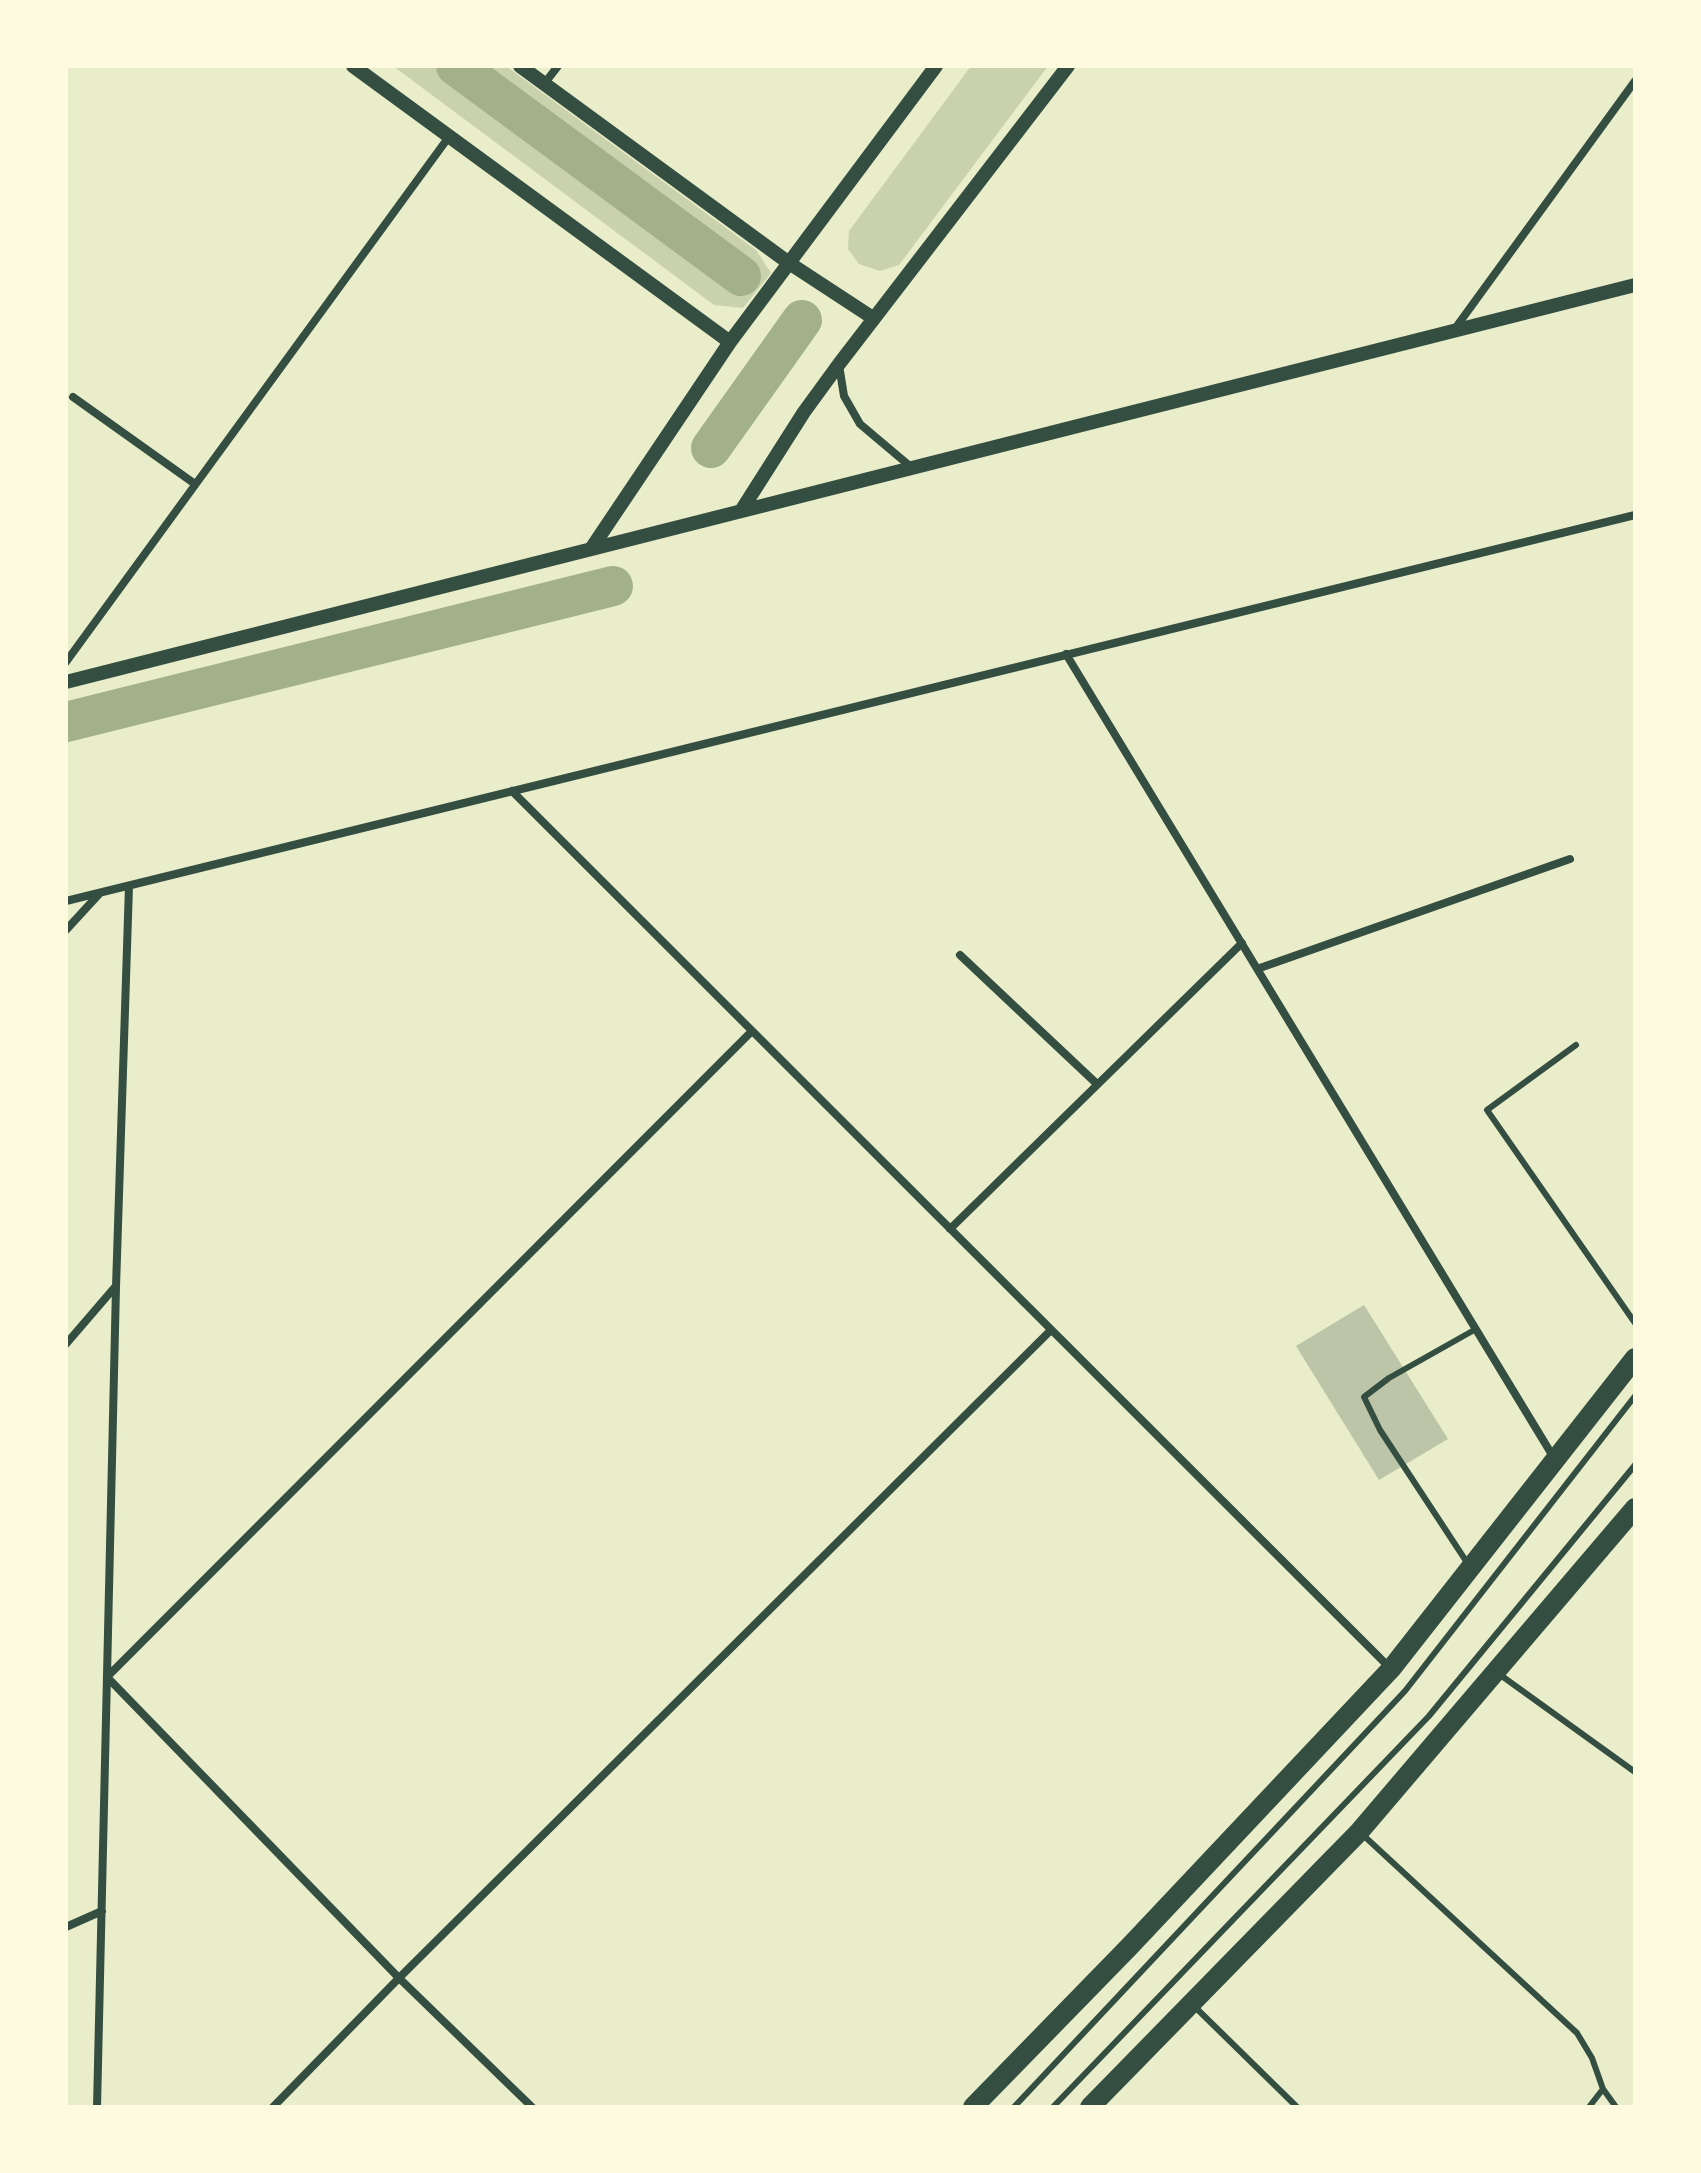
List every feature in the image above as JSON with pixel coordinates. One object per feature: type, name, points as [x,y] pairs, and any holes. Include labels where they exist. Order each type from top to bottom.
[{"type":"main road","points":[[973,2107],[1130,1946],[1391,1669],[1635,1358]]},
{"type":"main road","points":[[1090,2107],[1359,1832],[1635,1508]]},
{"type":"street","points":[[353,66],[730,342]]},
{"type":"street","points":[[520,66],[789,263],[873,318]]},
{"type":"street","points":[[544,84],[558,66]]},
{"type":"street","points":[[591,549],[730,342],[936,66]]},
{"type":"street","points":[[741,511],[804,412],[839,364],[1068,66]]},
{"type":"street","points":[[1453,331],[1635,81]]},
{"type":"street","points":[[66,662],[448,138]]},
{"type":"street","points":[[66,682],[1635,285]]},
{"type":"street","points":[[839,364],[844,396],[860,424],[911,468]]},
{"type":"street","points":[[73,397],[195,484]]},
{"type":"street","points":[[66,901],[1635,515]]},
{"type":"street","points":[[1066,654],[1554,1459]]},
{"type":"street","points":[[512,791],[1391,1669]]},
{"type":"street","points":[[1257,969],[1570,859]]},
{"type":"street","points":[[97,2107],[116,1287],[129,886]]},
{"type":"street","points":[[66,930],[100,893]]},
{"type":"street","points":[[950,1229],[1242,943]]},
{"type":"street","points":[[960,955],[1097,1084]]},
{"type":"street","points":[[107,1677],[752,1031]]},
{"type":"street","points":[[66,1344],[116,1287]]},
{"type":"street","points":[[273,2107],[1051,1330]]},
{"type":"street","points":[[107,1677],[399,1978],[532,2107]]},
{"type":"street","points":[[66,1927],[102,1911]]},
{"type":"lane","points":[[1576,1045],[1487,1110],[1635,1323]]},
{"type":"lane","points":[[1471,1567],[1380,1430],[1364,1397],[1389,1378],[1476,1329]]},
{"type":"lane","points":[[1014,2107],[1405,1691],[1635,1396]]},
{"type":"lane","points":[[1053,2107],[1429,1716],[1635,1465]]},
{"type":"lane","points":[[1496,1671],[1635,1772]]},
{"type":"lane","points":[[1359,1832],[1577,2033],[1592,2058],[1603,2089],[1616,2107]]},
{"type":"lane","points":[[1191,2004],[1297,2107]]},
{"type":"lane","points":[[1589,2107],[1603,2089]]},
{"type":"green space","points":[[393,66],[506,66],[756,250],[771,273],[743,308],[714,305]]},
{"type":"green space","points":[[971,66],[1048,66],[899,265],[880,271],[859,264],[848,249],[849,231]]},
{"type":"building","points":[[1364,1305],[1448,1439],[1379,1480],[1296,1346]]},
{"type":"waterway","points":[[456,66],[741,276]]},
{"type":"waterway","points":[[711,448],[802,320]]},
{"type":"waterway","points":[[66,722],[613,586]]}]
